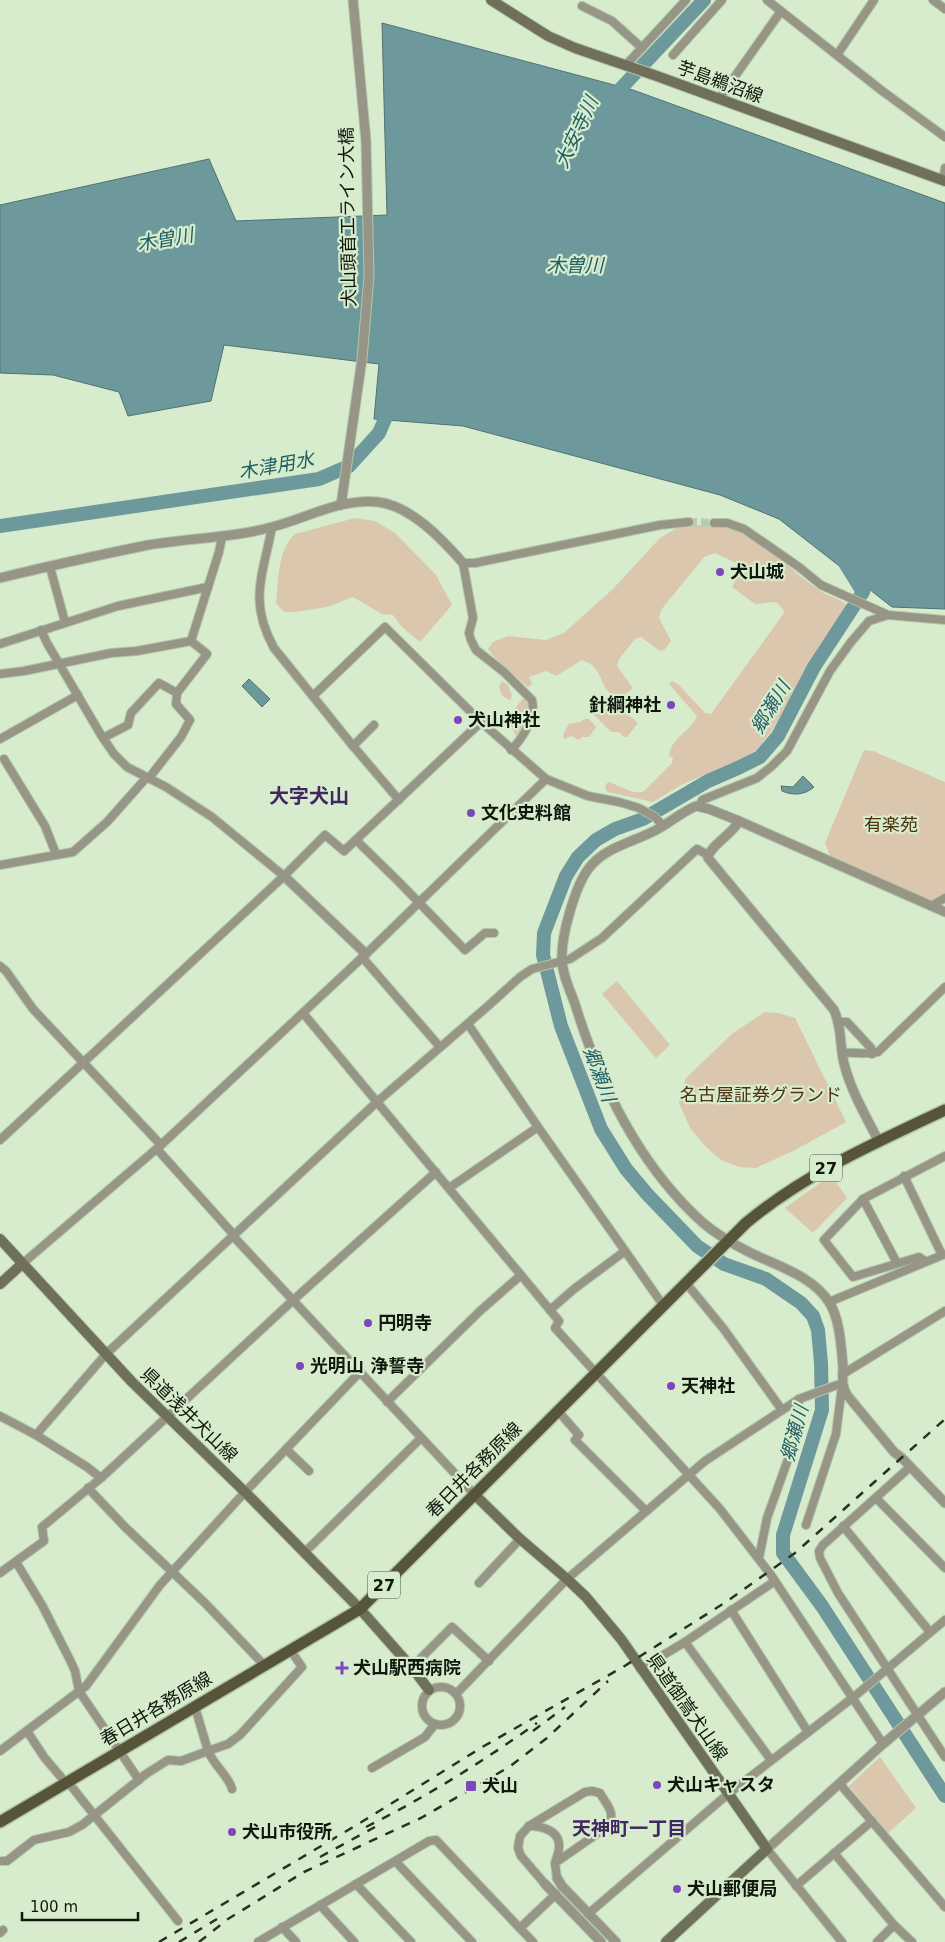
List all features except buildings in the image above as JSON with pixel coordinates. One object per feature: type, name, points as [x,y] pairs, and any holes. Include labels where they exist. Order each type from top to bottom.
[{"type":"main road","name":"芋島鵜沼線","points":[[491,0],[548,36],[575,48],[944,181]]},
{"type":"main road","name":"春日井各務原線","points":[[0,1822],[360,1609],[704,1264],[758,1213],[798,1184],[834,1164],[945,1110]]},
{"type":"main road","name":"県道浅井犬山線","points":[[0,1239],[106,1354],[360,1609],[430,1690]]},
{"type":"main road","points":[[0,1284],[22,1264]]},
{"type":"main road","name":"県道御嵩犬山線","points":[[474,1494],[520,1539],[567,1578],[586,1597],[620,1640],[767,1849]]},
{"type":"main road","points":[[666,1942],[767,1849]]},
{"type":"street","name":"犬山頭首工ライン大橋","points":[[341,505],[362,359],[369,276],[366,141],[353,0]]},
{"type":"street","points":[[628,66],[686,0]]},
{"type":"street","points":[[672,55],[722,0]]},
{"type":"street","points":[[767,0],[945,137]]},
{"type":"street","points":[[837,55],[874,0]]},
{"type":"street","points":[[933,0],[945,9]]},
{"type":"street","points":[[582,6],[612,21],[642,48]]},
{"type":"street","points":[[719,99],[781,11]]},
{"type":"street","points":[[944,181],[945,168]]},
{"type":"street","points":[[0,578],[149,545],[222,537],[272,528],[341,505],[358,502],[379,502],[405,511],[419,520],[463,563],[473,618],[469,633],[470,640],[476,650],[504,672],[532,700],[533,704],[529,721],[523,737],[511,750]]},
{"type":"street","points":[[463,563],[475,563],[660,525],[688,522]]},
{"type":"street","points":[[714,523],[727,523],[744,529],[792,562],[821,585],[888,615],[945,620]]},
{"type":"street","points":[[272,528],[259,583],[261,618],[265,632],[274,648],[399,800]]},
{"type":"street","points":[[191,641],[220,552],[222,537]]},
{"type":"street","points":[[50,566],[64,622]]},
{"type":"street","points":[[0,644],[118,606],[208,586]]},
{"type":"street","points":[[700,806],[702,800],[757,778],[772,766],[786,751],[830,671],[856,636],[869,621],[888,615]]},
{"type":"street","points":[[313,696],[385,626],[481,722],[546,779],[588,796],[639,808],[655,817],[663,826]]},
{"type":"street","points":[[41,630],[103,738],[127,767],[212,817],[284,876],[364,955],[440,1047]]},
{"type":"street","points":[[0,674],[24,671],[111,653],[137,651],[191,641],[207,654],[177,693],[176,704],[190,720],[181,737],[148,778],[93,835],[73,852],[0,865]]},
{"type":"street","points":[[103,738],[128,725],[131,713],[160,683],[177,693]]},
{"type":"street","points":[[0,739],[78,695]]},
{"type":"street","points":[[0,1140],[284,876],[325,835],[344,851],[481,722]]},
{"type":"street","points":[[353,746],[374,725]]},
{"type":"street","points":[[0,751],[2,760],[45,826],[56,854]]},
{"type":"street","points":[[22,1264],[159,1147],[420,902],[546,779]]},
{"type":"street","points":[[806,1525],[836,1434],[837,1387],[843,1374],[837,1322],[829,1302],[805,1279],[725,1244],[687,1207],[643,1154],[606,1089],[558,963],[566,925],[588,870],[598,858],[647,835],[692,807],[700,806],[739,820],[945,912]]},
{"type":"street","points":[[708,855],[736,828],[739,820]]},
{"type":"street","points":[[356,840],[420,902],[465,950],[485,932],[494,933]]},
{"type":"street","points":[[36,1435],[106,1354],[378,1101],[468,1024],[509,985],[532,969],[558,963],[580,953],[602,938],[697,849],[708,855],[710,860],[829,1003],[839,1022],[842,1053],[850,1083],[879,1142]]},
{"type":"street","points":[[931,906],[945,898]]},
{"type":"street","points":[[0,966],[6,971],[33,1009],[159,1147],[234,1235],[359,1373],[474,1494]]},
{"type":"street","points":[[842,1053],[872,1054],[886,1046],[945,987]]},
{"type":"street","points":[[303,1013],[550,1310],[558,1321],[555,1328],[690,1474],[759,1558],[883,1744]]},
{"type":"street","points":[[839,1022],[847,1022],[871,1048],[872,1054]]},
{"type":"street","points":[[468,1024],[538,1128],[663,1305]]},
{"type":"street","points":[[449,1188],[538,1128]]},
{"type":"street","points":[[925,1261],[920,1257],[853,1276],[824,1240],[862,1199],[945,1156]]},
{"type":"street","points":[[0,1573],[44,1540],[42,1527],[100,1478],[293,1300],[436,1172]]},
{"type":"street","points":[[829,1302],[925,1261],[944,1255],[904,1176]]},
{"type":"street","points":[[862,1199],[897,1263]]},
{"type":"street","points":[[550,1310],[574,1289],[625,1252]]},
{"type":"street","points":[[387,1402],[480,1311],[521,1275]]},
{"type":"street","points":[[686,1282],[723,1328],[782,1410]]},
{"type":"street","points":[[843,1374],[945,1311]]},
{"type":"street","points":[[0,1751],[93,1678],[141,1610],[172,1573],[245,1492],[359,1373]]},
{"type":"street","points":[[456,1694],[567,1578],[705,1461],[799,1399],[837,1387]]},
{"type":"street","points":[[837,1387],[894,1452],[945,1503]]},
{"type":"street","points":[[759,1558],[767,1518],[796,1437],[799,1399]]},
{"type":"street","points":[[558,1410],[579,1435],[575,1440],[646,1512]]},
{"type":"street","points":[[0,1416],[36,1435],[87,1467],[100,1478]]},
{"type":"street","points":[[305,1552],[421,1438]]},
{"type":"street","points":[[286,1449],[309,1472]]},
{"type":"street","points":[[910,1467],[823,1545],[820,1551],[820,1558],[838,1593],[945,1757]]},
{"type":"street","points":[[88,1488],[172,1573],[205,1603],[264,1665]]},
{"type":"street","points":[[876,1498],[945,1568]]},
{"type":"street","points":[[843,1526],[930,1632]]},
{"type":"street","points":[[479,1582],[520,1539]]},
{"type":"street","points":[[16,1562],[42,1605],[70,1660],[75,1671],[78,1691],[139,1780]]},
{"type":"street","points":[[640,1669],[685,1642],[775,1581]]},
{"type":"street","points":[[731,1610],[808,1732]]},
{"type":"street","points":[[588,1914],[728,1794],[853,1697],[945,1620]]},
{"type":"street","points":[[412,1667],[452,1627],[489,1661]]},
{"type":"street","points":[[685,1642],[771,1760]]},
{"type":"street","points":[[2,1861],[7,1861],[34,1840],[69,1832],[94,1817],[139,1780],[168,1760],[181,1761],[228,1744],[240,1735],[302,1667],[291,1651]]},
{"type":"street","points":[[438,1687],[448,1689],[456,1694],[460,1702],[460,1710],[456,1718],[448,1724],[439,1726],[430,1722],[424,1714],[422,1705],[424,1696],[430,1690],[438,1687]]},
{"type":"street","points":[[842,1942],[767,1849],[917,1714],[945,1692]]},
{"type":"street","points":[[195,1706],[212,1762],[231,1784],[232,1790]]},
{"type":"street","points":[[372,1768],[424,1737],[435,1724]]},
{"type":"street","points":[[27,1731],[44,1757],[157,1892],[178,1921]]},
{"type":"street","points":[[840,1784],[945,1907]]},
{"type":"street","points":[[555,1863],[607,1827],[612,1820],[612,1814],[600,1793],[585,1792],[529,1826],[520,1836],[518,1848],[521,1856],[546,1884],[602,1942]]},
{"type":"street","points":[[796,1886],[872,1821]]},
{"type":"street","points":[[529,1826],[545,1828],[558,1838],[560,1847],[555,1863],[557,1878],[588,1914],[616,1942]]},
{"type":"street","points":[[258,1942],[429,1841],[436,1840],[532,1942]]},
{"type":"street","points":[[834,1853],[894,1925],[912,1942]]},
{"type":"street","points":[[396,1862],[472,1942]]},
{"type":"street","points":[[356,1884],[411,1942]]},
{"type":"street","points":[[520,1928],[556,1894]]},
{"type":"street","points":[[320,1905],[354,1942]]},
{"type":"street","points":[[877,1942],[894,1925]]},
{"type":"street","points":[[282,1927],[296,1942]]},
{"type":"green space","points":[[355,518],[375,521],[395,533],[436,575],[452,605],[420,642],[402,627],[393,615],[382,614],[353,597],[331,606],[294,612],[284,612],[276,603],[282,557],[289,541],[295,534]]},
{"type":"green space","points":[[709,524],[726,527],[756,541],[822,592],[849,607],[816,653],[771,732],[756,750],[745,757],[681,785],[653,802],[608,792],[605,789],[606,784],[609,782],[633,792],[643,792],[672,763],[673,759],[669,755],[671,749],[697,716],[669,684],[672,681],[678,684],[705,713],[711,714],[784,613],[783,609],[776,602],[755,604],[732,587],[740,571],[738,564],[715,553],[704,557],[661,610],[659,618],[671,641],[664,650],[660,651],[641,637],[636,638],[619,659],[617,666],[632,687],[631,690],[620,698],[608,691],[595,669],[582,660],[556,676],[546,671],[529,677],[532,684],[528,687],[496,659],[488,649],[493,642],[508,636],[546,640],[564,633],[613,589],[660,538],[677,528]]},
{"type":"green space","points":[[502,681],[508,685],[512,696],[510,700],[502,696],[499,687]]},
{"type":"green space","points":[[596,696],[602,696],[638,723],[627,737],[624,737],[619,732],[611,732],[588,709],[589,703]]},
{"type":"green space","points":[[524,698],[529,704],[522,730],[516,736],[512,726],[512,716]]},
{"type":"green space","points":[[589,719],[596,727],[589,737],[582,737],[579,740],[572,736],[564,739],[563,734],[569,724]]},
{"type":"green space","name":"有楽苑","points":[[864,750],[873,751],[945,782],[945,893],[929,902],[831,858],[825,843]]},
{"type":"green space","points":[[617,981],[670,1045],[656,1058],[602,994]]},
{"type":"green space","name":"名古屋証券グランド","points":[[765,1012],[778,1013],[795,1018],[846,1122],[793,1151],[756,1168],[739,1167],[721,1160],[706,1147],[690,1128],[679,1103],[686,1078],[733,1033]]},
{"type":"green space","points":[[831,1175],[847,1198],[813,1233],[785,1208]]},
{"type":"green space","points":[[880,1757],[916,1808],[888,1833],[849,1786]]},
{"type":"water","name":"木曽川","points":[[382,23],[633,90],[945,203],[945,609],[892,607],[779,519],[720,495],[463,426],[374,419],[379,364],[224,345],[211,401],[128,416],[119,392],[53,375],[0,373],[0,205],[209,159],[236,221],[387,215]]},
{"type":"water","points":[[249,679],[270,699],[262,707],[242,686]]},
{"type":"water","points":[[803,776],[814,787],[807,792],[799,794],[790,794],[782,791],[781,786],[793,787]]},
{"type":"waterway","name":"大安寺川","points":[[610,100],[704,0]]},
{"type":"waterway","name":"木津用水","points":[[0,526],[319,479],[349,466],[379,433],[392,403]]},
{"type":"waterway","name":"郷瀬川","points":[[845,563],[863,592],[814,667],[778,736],[760,757],[708,781],[643,819],[615,829],[596,840],[578,857],[566,876],[544,933],[543,955],[561,1026],[601,1129],[626,1169],[647,1194],[697,1246],[724,1264],[766,1279],[801,1303],[813,1316],[818,1330],[822,1410],[783,1535],[783,1553],[822,1606],[945,1796]]},
{"type":"tunnel","points":[[689,522],[714,523]]},
{"type":"railway","points":[[159,1942],[360,1823],[484,1746],[623,1667],[726,1602],[795,1553],[945,1419]]},
{"type":"railway","points":[[199,1942],[228,1919],[304,1872],[421,1818],[509,1767],[547,1738],[608,1681]]},
{"type":"railway","points":[[533,1731],[565,1707]]},
{"type":"railway","points":[[366,1827],[410,1804],[453,1778],[537,1723]]},
{"type":"railway","points":[[320,1857],[375,1827]]},
{"type":"railway","points":[[179,1942],[217,1919]]},
{"type":"place","name":"犬山城","points":[[720,572]]},
{"type":"place","name":"針綱神社","points":[[671,705]]},
{"type":"place","name":"犬山神社","points":[[458,720]]},
{"type":"place","name":"文化史料館","points":[[471,813]]},
{"type":"place","name":"円明寺","points":[[368,1323]]},
{"type":"place","name":"光明山 浄誓寺","points":[[300,1366]]},
{"type":"place","name":"天神社","points":[[671,1386]]},
{"type":"place","name":"犬山駅西病院","points":[[342,1668]]},
{"type":"place","name":"犬山キャスタ","points":[[657,1785]]},
{"type":"place","name":"犬山","points":[[471,1786]]},
{"type":"place","name":"犬山市役所","points":[[232,1832]]},
{"type":"place","name":"犬山郵便局","points":[[677,1889]]},
{"type":"district","name":"大字犬山","points":[[309,796]]},
{"type":"district","name":"天神町一丁目","points":[[629,1828]]}]
